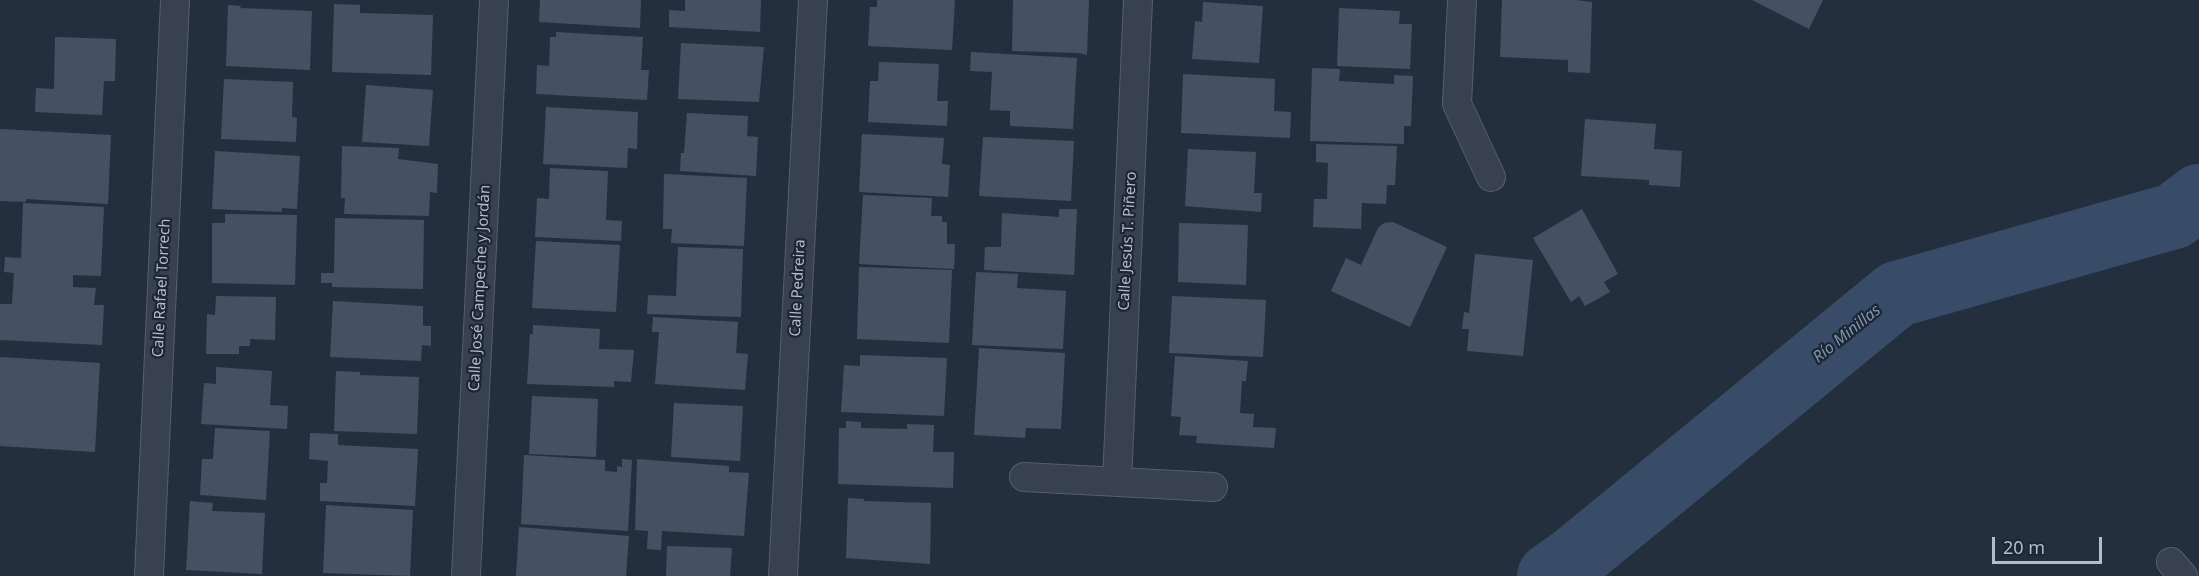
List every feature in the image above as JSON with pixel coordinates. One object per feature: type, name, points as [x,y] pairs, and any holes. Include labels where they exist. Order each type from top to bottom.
[{"type":"street","name":"Calle Rafael Torrech","points":[[149,576],[175,0]]},
{"type":"street","name":"Calle José Campeche y Jordán","points":[[466,576],[494,0]]},
{"type":"street","name":"Calle Pedreira","points":[[783,576],[813,0]]},
{"type":"street","name":"Calle Jesús T. Piñero","points":[[1116,482],[1138,0]]},
{"type":"street","points":[[1462,0],[1457,104],[1491,177]]},
{"type":"street","points":[[1024,477],[1213,487]]},
{"type":"building","points":[[540,0],[641,0],[640,28],[539,22]]},
{"type":"building","points":[[685,0],[761,0],[760,32],[669,27],[669,10],[685,11]]},
{"type":"building","points":[[877,0],[955,0],[952,50],[868,46],[870,7],[877,7]]},
{"type":"building","points":[[1013,0],[1089,0],[1087,55],[1012,51]]},
{"type":"building","points":[[1502,0],[1592,2],[1590,73],[1568,72],[1568,60],[1500,57]]},
{"type":"building","points":[[1752,0],[1823,0],[1809,29]]},
{"type":"building","points":[[1203,2],[1263,6],[1259,63],[1192,59],[1195,21],[1202,22]]},
{"type":"building","points":[[334,4],[360,5],[360,13],[433,15],[431,75],[332,72]]},
{"type":"building","points":[[228,5],[241,6],[240,8],[312,11],[310,70],[226,66]]},
{"type":"building","points":[[1339,8],[1400,11],[1399,24],[1412,24],[1410,69],[1337,66]]},
{"type":"building","points":[[556,32],[643,37],[641,70],[649,70],[647,100],[536,94],[537,65],[549,66],[550,37],[556,37]]},
{"type":"building","points":[[55,37],[116,39],[115,81],[104,81],[102,115],[35,112],[36,88],[54,89]]},
{"type":"building","points":[[681,43],[764,47],[759,102],[678,99]]},
{"type":"building","points":[[971,52],[1077,58],[1073,129],[1010,126],[1010,111],[990,110],[992,72],[970,71]]},
{"type":"building","points":[[879,62],[939,64],[937,101],[948,101],[947,126],[868,122],[870,81],[878,81]]},
{"type":"building","points":[[1312,68],[1340,69],[1339,81],[1394,84],[1394,75],[1413,76],[1411,126],[1404,126],[1404,144],[1310,141]]},
{"type":"building","points":[[1183,74],[1275,79],[1274,111],[1291,112],[1290,138],[1181,133]]},
{"type":"building","points":[[224,79],[293,82],[292,117],[297,118],[296,142],[221,139]]},
{"type":"building","points":[[366,85],[433,90],[429,146],[362,142]]},
{"type":"building","points":[[546,107],[638,112],[637,149],[628,148],[627,168],[543,164]]},
{"type":"building","points":[[687,113],[748,116],[747,136],[758,137],[756,176],[680,171],[681,153],[684,153]]},
{"type":"building","points":[[1585,119],[1656,124],[1654,149],[1682,151],[1680,187],[1649,185],[1649,180],[1581,176]]},
{"type":"building","points":[[0,129],[111,135],[108,204],[26,199],[26,202],[0,201]]},
{"type":"building","points":[[862,134],[944,138],[942,164],[950,165],[948,197],[859,192]]},
{"type":"building","points":[[983,137],[1074,141],[1071,201],[979,196]]},
{"type":"building","points":[[1316,144],[1397,146],[1395,185],[1387,185],[1386,204],[1362,203],[1361,229],[1313,227],[1314,199],[1327,199],[1328,163],[1316,162]]},
{"type":"building","points":[[342,146],[399,148],[398,159],[438,164],[437,193],[430,192],[429,216],[344,214],[345,198],[341,198]]},
{"type":"building","points":[[1188,149],[1256,152],[1254,193],[1262,193],[1261,212],[1185,206]]},
{"type":"building","points":[[215,151],[300,156],[297,209],[282,208],[282,212],[212,209]]},
{"type":"building","points":[[550,168],[608,171],[606,220],[622,221],[621,241],[535,237],[537,198],[549,199]]},
{"type":"building","points":[[664,174],[747,178],[744,246],[671,243],[672,229],[663,229]]},
{"type":"building","points":[[863,195],[932,198],[931,216],[942,216],[942,222],[947,222],[947,244],[955,244],[954,269],[859,264]]},
{"type":"building","points":[[23,203],[104,207],[101,276],[73,275],[73,287],[96,288],[94,305],[104,305],[102,345],[0,340],[0,304],[12,304],[14,273],[4,272],[5,257],[21,258]]},
{"type":"building","points":[[1059,209],[1077,209],[1074,275],[984,270],[985,247],[1001,247],[1002,213],[1059,217]]},
{"type":"building","points":[[1582,209],[1618,274],[1604,282],[1610,292],[1585,306],[1579,296],[1571,302],[1533,238]]},
{"type":"building","points":[[225,214],[297,215],[295,285],[212,283],[212,223],[225,223]]},
{"type":"building","points":[[335,218],[424,220],[423,289],[332,287],[332,283],[321,283],[321,273],[334,273]]},
{"type":"building","points":[[1393,222],[1447,247],[1410,327],[1331,291],[1346,258],[1361,265],[1378,228],[1384,223]]},
{"type":"building","points":[[1179,223],[1248,225],[1246,285],[1178,282]]},
{"type":"building","points":[[536,241],[620,245],[616,312],[532,308]]},
{"type":"building","points":[[678,247],[743,249],[741,317],[647,314],[648,295],[676,296]]},
{"type":"building","points":[[1475,254],[1533,260],[1523,356],[1467,351],[1469,329],[1462,329],[1464,312],[1469,313]]},
{"type":"building","points":[[859,267],[952,270],[949,343],[857,339]]},
{"type":"building","points":[[976,272],[1018,274],[1017,288],[1066,291],[1063,349],[972,345]]},
{"type":"building","points":[[216,296],[276,297],[275,340],[250,339],[250,346],[239,346],[239,354],[206,354],[207,314],[215,315]]},
{"type":"building","points":[[1172,296],[1266,300],[1263,357],[1169,353]]},
{"type":"building","points":[[333,301],[423,306],[423,326],[431,326],[431,346],[422,345],[421,361],[330,357]]},
{"type":"building","points":[[653,317],[738,322],[736,353],[748,354],[745,390],[655,384],[659,332],[652,332]]},
{"type":"building","points":[[533,325],[600,329],[599,349],[634,350],[631,382],[614,381],[614,387],[527,384],[530,334],[533,334]]},
{"type":"building","points":[[979,348],[1065,353],[1061,429],[1026,428],[1025,438],[974,435]]},
{"type":"building","points":[[860,355],[947,358],[944,416],[841,412],[844,365],[860,366]]},
{"type":"building","points":[[1175,356],[1248,361],[1246,381],[1242,381],[1240,413],[1254,414],[1253,427],[1276,428],[1274,448],[1196,443],[1197,436],[1179,435],[1181,417],[1171,416]]},
{"type":"building","points":[[0,357],[100,363],[95,452],[0,446]]},
{"type":"building","points":[[216,367],[272,371],[270,405],[288,406],[287,429],[201,424],[204,383],[216,384]]},
{"type":"building","points":[[336,371],[360,372],[360,375],[419,377],[417,434],[334,431]]},
{"type":"building","points":[[532,396],[598,399],[596,457],[529,454]]},
{"type":"building","points":[[674,403],[743,406],[740,461],[671,457]]},
{"type":"building","points":[[846,421],[861,422],[861,428],[907,429],[907,424],[934,425],[933,452],[954,452],[953,488],[838,484],[839,428],[846,428]]},
{"type":"building","points":[[215,428],[270,431],[266,500],[200,495],[202,459],[213,459]]},
{"type":"building","points":[[310,433],[338,434],[338,445],[418,449],[415,506],[320,501],[320,483],[327,483],[328,461],[309,459]]},
{"type":"building","points":[[524,455],[605,460],[605,471],[617,472],[617,466],[622,467],[622,459],[632,460],[628,531],[521,524]]},
{"type":"building","points":[[637,459],[729,466],[729,472],[749,473],[744,536],[662,531],[661,550],[647,549],[648,531],[635,530]]},
{"type":"building","points":[[848,498],[864,499],[864,501],[931,503],[930,564],[846,558]]},
{"type":"building","points":[[190,501],[213,503],[212,511],[265,513],[262,574],[186,570]]},
{"type":"building","points":[[326,505],[413,510],[410,576],[323,573]]},
{"type":"building","points":[[519,527],[629,536],[626,576],[516,576]]},
{"type":"building","points":[[667,546],[732,548],[730,576],[666,576]]},
{"type":"waterway","name":"Río Minillas","points":[[1550,576],[1574,559],[1897,294],[2174,216],[2199,197]]}]
